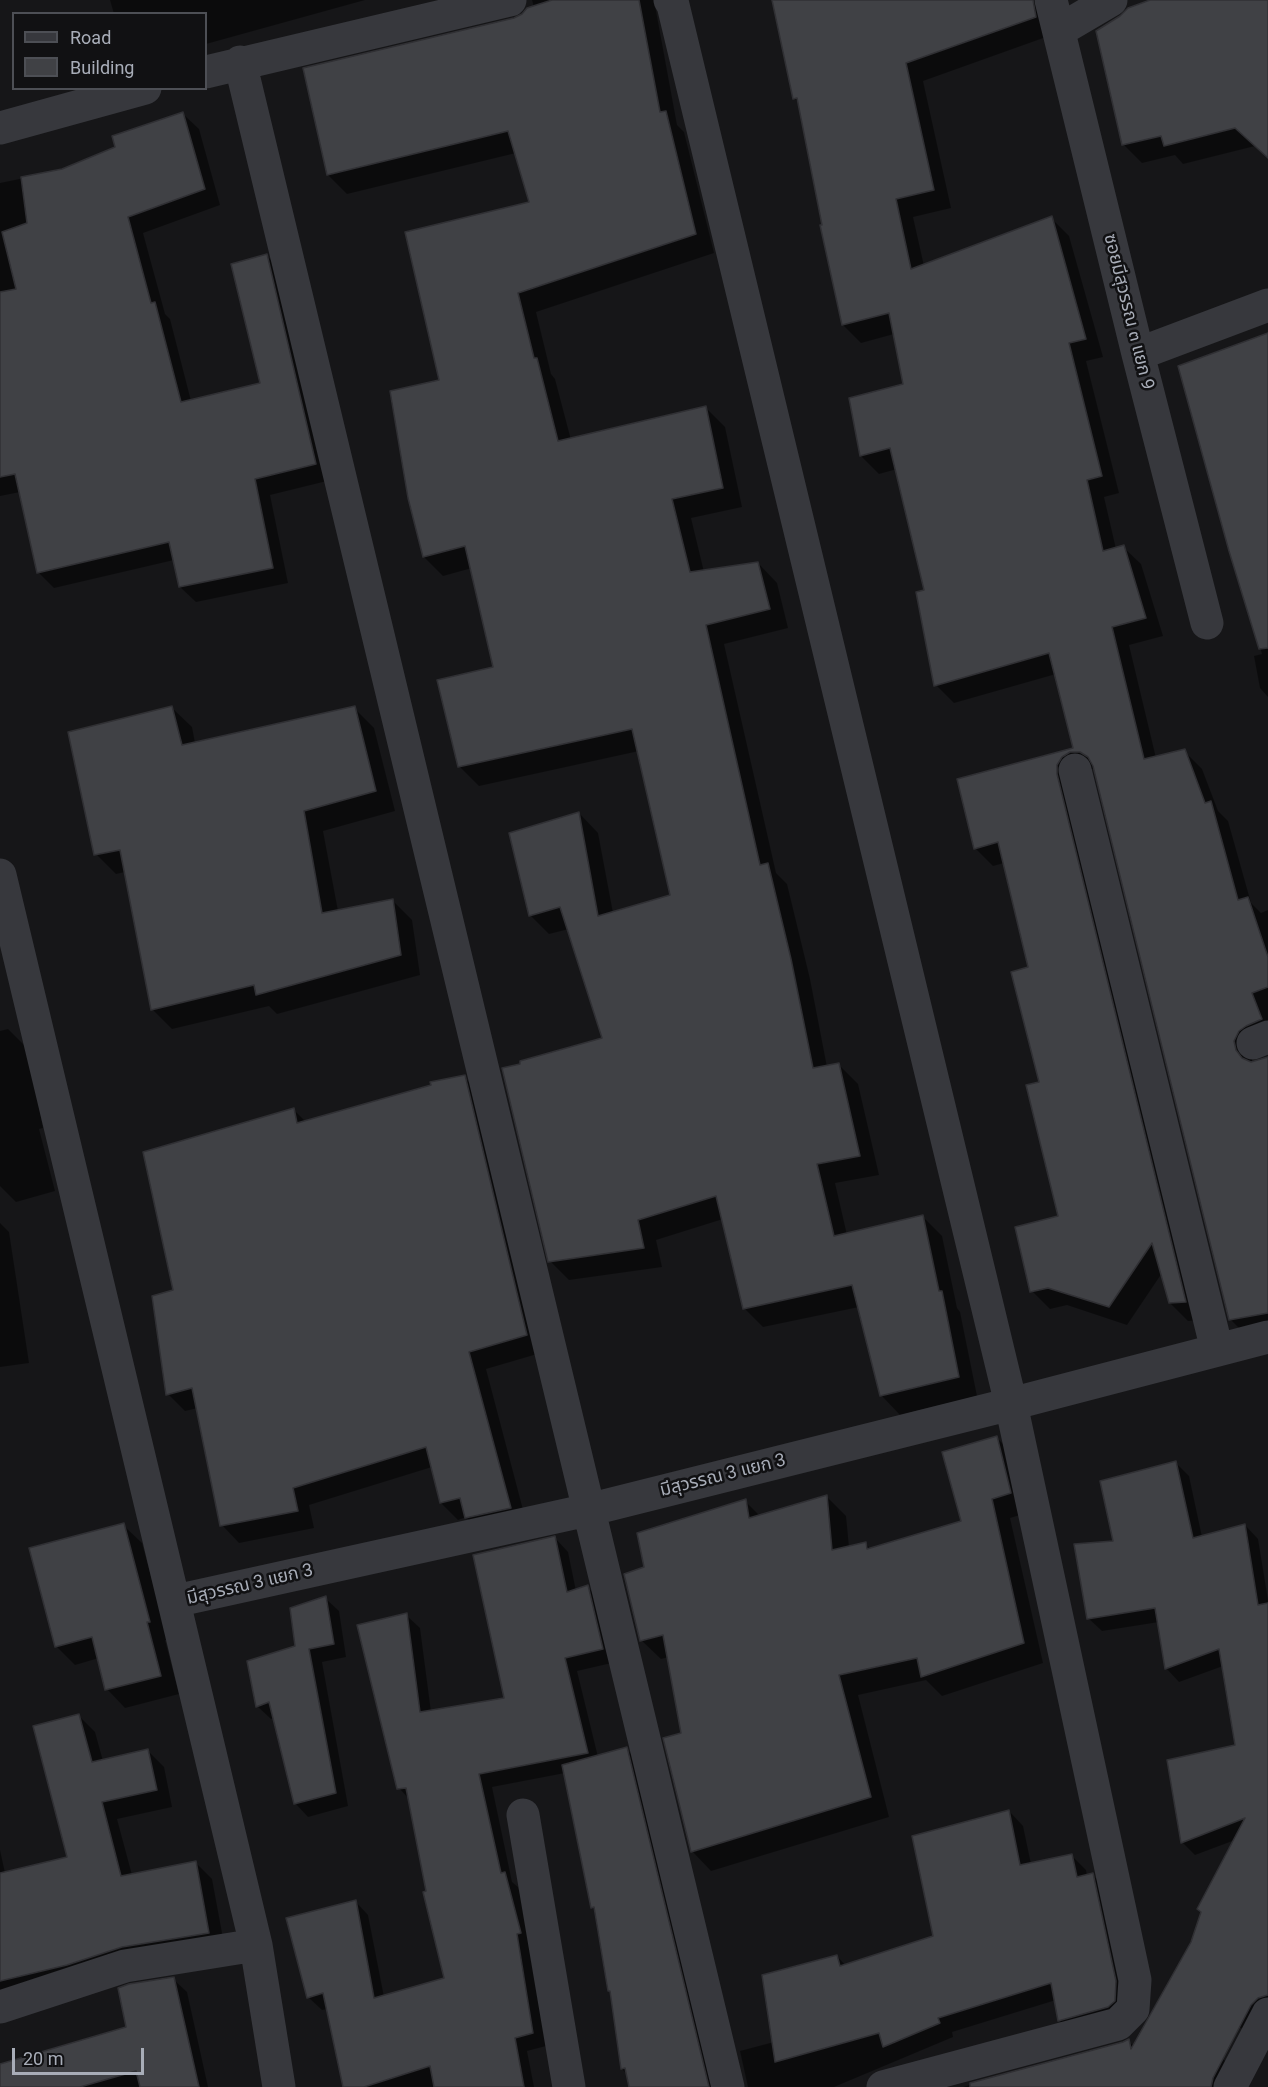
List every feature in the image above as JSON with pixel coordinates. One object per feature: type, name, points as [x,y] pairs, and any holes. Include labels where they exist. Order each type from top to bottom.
[{"type":"street","points":[[207,72],[240,62],[510,0]]},
{"type":"street","points":[[670,0],[674,5],[1011,1404],[1135,1980],[1133,2009],[1118,2024],[883,2087]]},
{"type":"street","points":[[1056,15],[1111,0]]},
{"type":"street","name":"ซอยมีสุวรรณ ๓ แยก 9","points":[[1056,15],[1138,354],[1207,623]]},
{"type":"street","points":[[240,62],[728,2087]]},
{"type":"street","points":[[0,128],[138,90]]},
{"type":"street","points":[[1138,354],[1268,305]]},
{"type":"street","points":[[1075,770],[1217,1350]]},
{"type":"street","points":[[0,875],[256,1945],[279,2087]]},
{"type":"street","name":"มีสุวรรณ 3 แยก 3","points":[[175,1601],[588,1510],[1268,1337]]},
{"type":"street","points":[[523,1815],[569,2087]]},
{"type":"street","points":[[0,2007],[125,1966],[256,1945]]},
{"type":"street","points":[[1230,2087],[1268,2014]]},
{"type":"building","points":[[552,0],[639,0],[660,112],[666,111],[696,234],[518,293],[558,441],[706,406],[723,488],[672,499],[690,572],[758,562],[770,609],[706,625],[760,865],[768,863],[791,959],[813,1068],[839,1063],[860,1156],[817,1164],[834,1236],[923,1215],[939,1291],[942,1291],[959,1377],[880,1396],[852,1285],[743,1309],[716,1196],[638,1220],[644,1248],[548,1262],[502,1068],[602,1038],[560,907],[529,916],[509,833],[579,812],[598,916],[670,895],[632,729],[458,767],[437,680],[493,667],[465,546],[423,557],[408,498],[390,391],[439,380],[405,232],[529,202],[508,131],[327,175],[303,68],[514,18],[527,8]]},
{"type":"building","points":[[772,0],[1033,0],[1036,17],[906,63],[934,190],[896,199],[911,269],[1052,216],[1086,339],[1069,343],[1102,476],[1087,480],[1103,551],[1124,545],[1146,618],[1112,627],[1144,759],[1185,749],[1205,803],[1211,801],[1238,900],[1248,897],[1268,957],[1268,987],[1252,993],[1262,1019],[1239,1031],[1234,1041],[1236,1050],[1242,1058],[1251,1062],[1268,1057],[1268,1313],[1229,1320],[1093,766],[1088,757],[1080,752],[1070,752],[1062,757],[1057,765],[1057,774],[1186,1302],[1169,1303],[1152,1243],[1109,1307],[1048,1288],[1030,1292],[1015,1227],[1058,1216],[1026,1085],[1039,1082],[1011,972],[1028,967],[998,842],[974,849],[957,779],[1073,748],[1049,653],[934,686],[916,592],[924,590],[890,448],[860,456],[849,398],[903,384],[889,313],[842,325],[820,225],[822,225],[797,98],[793,99]]},
{"type":"building","points":[[1150,0],[1268,0],[1268,158],[1235,128],[1164,146],[1161,136],[1122,145],[1096,31],[1120,16],[1128,8]]},
{"type":"building","points":[[183,112],[205,189],[128,217],[151,303],[155,302],[181,402],[260,383],[231,264],[267,254],[316,464],[255,479],[273,568],[179,587],[169,542],[37,573],[15,474],[0,477],[0,292],[16,289],[2,232],[27,223],[21,177],[62,169],[115,147],[112,136]]},
{"type":"building","points":[[1268,333],[1268,648],[1259,649],[1229,551],[1178,366]]},
{"type":"building","points":[[172,706],[182,745],[355,706],[376,791],[304,811],[322,913],[393,899],[401,955],[256,995],[254,985],[151,1010],[120,850],[94,855],[68,732]]},
{"type":"building","points":[[465,1075],[527,1335],[469,1352],[511,1508],[465,1518],[460,1498],[440,1503],[426,1447],[293,1488],[298,1511],[220,1526],[192,1388],[166,1395],[152,1296],[173,1290],[143,1152],[294,1108],[297,1123],[431,1085],[430,1082]]},
{"type":"building","points":[[997,1436],[1011,1493],[992,1499],[1024,1643],[921,1677],[917,1658],[839,1675],[871,1797],[691,1852],[663,1738],[681,1733],[663,1635],[640,1641],[624,1574],[644,1567],[637,1533],[746,1499],[749,1518],[827,1495],[832,1550],[866,1542],[867,1549],[961,1521],[942,1452]]},
{"type":"building","points":[[1176,1461],[1193,1538],[1245,1524],[1258,1605],[1268,1603],[1268,1995],[1258,1998],[1251,2005],[1213,2078],[1211,2087],[970,2087],[970,2083],[1129,2039],[1131,2049],[1191,1942],[1201,1912],[1197,1909],[1245,1818],[1181,1843],[1167,1760],[1235,1745],[1219,1649],[1165,1669],[1155,1608],[1087,1619],[1074,1544],[1113,1541],[1100,1481]]},
{"type":"building","points":[[124,1523],[150,1622],[147,1622],[161,1676],[105,1690],[92,1637],[55,1647],[29,1548]]},
{"type":"building","points":[[555,1536],[567,1592],[588,1585],[603,1649],[565,1658],[588,1753],[479,1774],[501,1873],[505,1872],[521,1933],[517,1934],[533,2033],[515,2038],[524,2087],[434,2087],[430,2066],[364,2087],[343,2087],[323,1993],[307,1998],[286,1918],[356,1900],[374,1998],[444,1978],[423,1892],[426,1891],[406,1788],[397,1789],[357,1625],[407,1613],[420,1712],[504,1698],[473,1555]]},
{"type":"building","points":[[326,1596],[334,1644],[309,1649],[336,1793],[294,1804],[269,1702],[256,1707],[247,1661],[295,1646],[290,1608]]},
{"type":"building","points":[[79,1714],[92,1762],[148,1749],[157,1790],[102,1802],[121,1876],[196,1861],[209,1933],[122,1947],[67,1965],[0,1981],[0,1873],[67,1857],[33,1726]]},
{"type":"building","points":[[627,1747],[709,2087],[629,2087],[625,2068],[621,2069],[610,1991],[608,1991],[594,1907],[591,1908],[562,1765]]},
{"type":"building","points":[[1009,1810],[1020,1865],[1072,1854],[1077,1877],[1093,1873],[1116,1981],[1115,2001],[1108,2007],[1058,2021],[1051,1983],[938,2018],[940,2023],[883,2047],[879,2033],[775,2062],[762,1975],[837,1955],[840,1966],[933,1936],[912,1836]]},
{"type":"building","points":[[174,1977],[199,2087],[140,2087],[136,2071],[80,2087],[0,2087],[0,2064],[126,2027],[118,1988],[129,1984]]}]
